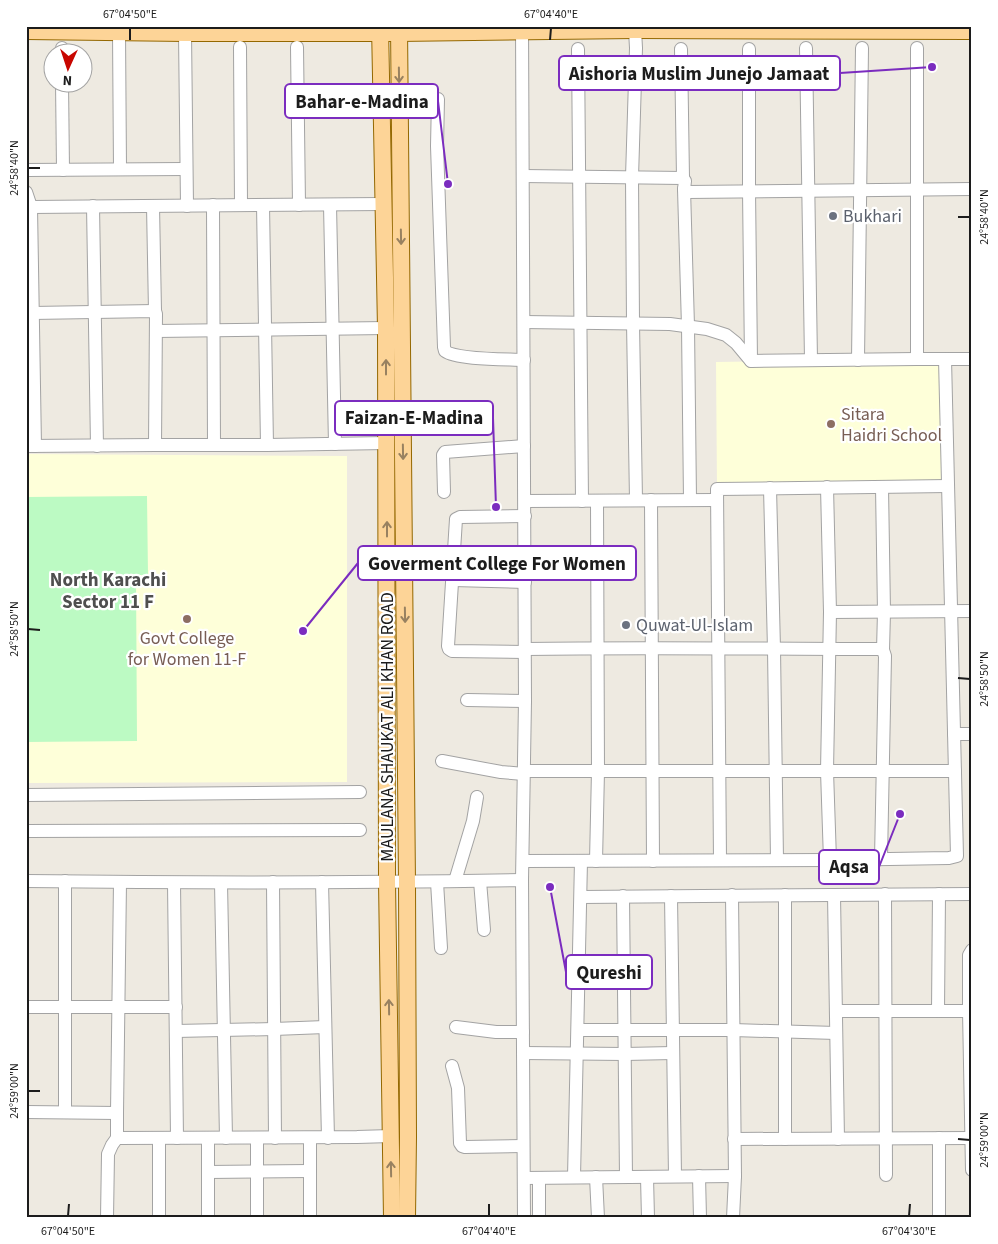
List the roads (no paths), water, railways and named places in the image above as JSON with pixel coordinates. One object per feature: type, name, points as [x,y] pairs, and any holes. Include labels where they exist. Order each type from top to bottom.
[{"type":"main road","points":[[26,31],[185,33],[634,28],[972,31]]},
{"type":"main road","name":"MAULANA SHAUKAT ALI KHAN ROAD","points":[[380,30],[386,328],[387,882],[392,1218]]},
{"type":"main road","name":"MAULANA SHAUKAT ALI KHAN ROAD","points":[[399,30],[407,882],[407,1218]]},
{"type":"street","points":[[634,28],[636,48],[632,177],[636,500]]},
{"type":"street","points":[[522,29],[525,501],[525,701],[522,880],[524,1218]]},
{"type":"street","points":[[119,32],[120,170]]},
{"type":"street","points":[[185,33],[187,206]]},
{"type":"street","points":[[240,47],[241,205]]},
{"type":"street","points":[[297,47],[299,205]]},
{"type":"street","points":[[749,48],[751,361]]},
{"type":"street","points":[[806,48],[811,360]]},
{"type":"street","points":[[858,360],[862,48]]},
{"type":"street","points":[[916,48],[917,359]]},
{"type":"street","points":[[578,49],[582,501]]},
{"type":"street","points":[[681,49],[690,500]]},
{"type":"street","points":[[62,92],[63,170]]},
{"type":"street","points":[[438,100],[437,146],[445,351],[453,355],[468,357],[524,360]]},
{"type":"street","points":[[26,170],[186,169]]},
{"type":"street","points":[[524,176],[632,177],[683,183]]},
{"type":"street","points":[[683,183],[687,192],[972,189]]},
{"type":"street","points":[[26,192],[31,207],[30,446],[386,443]]},
{"type":"street","points":[[31,207],[384,204]]},
{"type":"street","points":[[263,205],[267,445]]},
{"type":"street","points":[[330,205],[335,444]]},
{"type":"street","points":[[93,206],[97,446]]},
{"type":"street","points":[[154,206],[155,445]]},
{"type":"street","points":[[213,206],[214,445]]},
{"type":"street","points":[[30,308],[95,312],[155,311]]},
{"type":"street","points":[[524,322],[670,324],[707,329],[726,335],[736,343],[751,361]]},
{"type":"street","points":[[156,331],[386,328]]},
{"type":"street","points":[[523,861],[830,860],[949,858],[957,856],[945,359]]},
{"type":"street","points":[[751,361],[972,360]]},
{"type":"street","points":[[444,492],[443,455],[445,452],[524,446]]},
{"type":"street","points":[[720,860],[717,489],[948,486]]},
{"type":"street","points":[[827,487],[830,612],[827,771],[830,860]]},
{"type":"street","points":[[881,859],[885,656],[883,650],[882,487]]},
{"type":"street","points":[[770,488],[777,860]]},
{"type":"street","points":[[651,500],[653,861]]},
{"type":"street","points":[[525,501],[717,500]]},
{"type":"street","points":[[596,861],[598,501]]},
{"type":"street","points":[[525,516],[458,518],[456,522],[448,646],[450,650],[525,651],[598,648],[883,650]]},
{"type":"street","points":[[453,580],[525,582]]},
{"type":"street","points":[[830,612],[972,611]]},
{"type":"street","points":[[467,700],[525,701]]},
{"type":"street","points":[[954,734],[972,734]]},
{"type":"street","points":[[442,761],[501,772],[524,773],[598,771],[955,771]]},
{"type":"street","points":[[26,795],[360,792]]},
{"type":"street","points":[[455,881],[474,821],[477,797]]},
{"type":"street","points":[[26,831],[360,830]]},
{"type":"street","points":[[574,1177],[581,861]]},
{"type":"street","points":[[26,881],[221,883],[522,880]]},
{"type":"street","points":[[480,881],[484,930]]},
{"type":"street","points":[[65,882],[65,1112]]},
{"type":"street","points":[[108,1218],[108,1154],[117,1138],[120,882]]},
{"type":"street","points":[[174,882],[177,1138]]},
{"type":"street","points":[[273,882],[275,1138]]},
{"type":"street","points":[[322,882],[328,1138]]},
{"type":"street","points":[[437,882],[441,948]]},
{"type":"street","points":[[221,883],[226,1138]]},
{"type":"street","points":[[885,894],[886,1175]]},
{"type":"street","points":[[938,1011],[939,894]]},
{"type":"street","points":[[581,896],[972,894]]},
{"type":"street","points":[[732,895],[735,1176],[733,1218]]},
{"type":"street","points":[[785,895],[785,1139]]},
{"type":"street","points":[[834,895],[838,1139]]},
{"type":"street","points":[[624,896],[626,1177]]},
{"type":"street","points":[[671,896],[674,1176]]},
{"type":"street","points":[[972,950],[969,955],[972,1170]]},
{"type":"street","points":[[26,1007],[176,1007]]},
{"type":"street","points":[[836,1011],[969,1011]]},
{"type":"street","points":[[176,1031],[274,1030],[325,1027]]},
{"type":"street","points":[[456,1027],[496,1032],[523,1032]]},
{"type":"street","points":[[578,1030],[836,1032]]},
{"type":"street","points":[[523,1054],[673,1053]]},
{"type":"street","points":[[452,1066],[458,1088],[460,1143],[462,1146],[523,1146]]},
{"type":"street","points":[[26,1112],[117,1113]]},
{"type":"street","points":[[117,1138],[328,1138],[391,1136]]},
{"type":"street","points":[[159,1138],[159,1218]]},
{"type":"street","points":[[208,1138],[208,1218]]},
{"type":"street","points":[[257,1138],[257,1218]]},
{"type":"street","points":[[310,1138],[310,1218]]},
{"type":"street","points":[[939,1218],[940,1138]]},
{"type":"street","points":[[734,1140],[971,1138]]},
{"type":"street","points":[[208,1172],[310,1170]]},
{"type":"street","points":[[647,1176],[648,1218]]},
{"type":"street","points":[[699,1176],[700,1218]]},
{"type":"street","points":[[524,1178],[735,1176]]},
{"type":"street","points":[[596,1177],[598,1218]]},
{"type":"street","points":[[539,1178],[539,1218]]},
{"type":"place","name":"Aishoria Muslim Junejo Jamaat","points":[[932,67]]},
{"type":"place","name":"Bahar-e-Madina","points":[[448,184]]},
{"type":"place","name":"Bukhari","points":[[833,216]]},
{"type":"place","name":"Sitara Haidri School","points":[[831,424]]},
{"type":"place","name":"Faizan-E-Madina","points":[[496,507]]},
{"type":"place","name":"Govt College for Women 11-F","points":[[187,619]]},
{"type":"place","name":"Quwat-Ul-Islam","points":[[626,625]]},
{"type":"place","name":"Goverment College For Women","points":[[303,631]]},
{"type":"place","name":"Aqsa","points":[[900,814]]},
{"type":"place","name":"Qureshi","points":[[550,887]]},
{"type":"district","name":"North Karachi Sector 11 F","points":[[108,590]]}]
